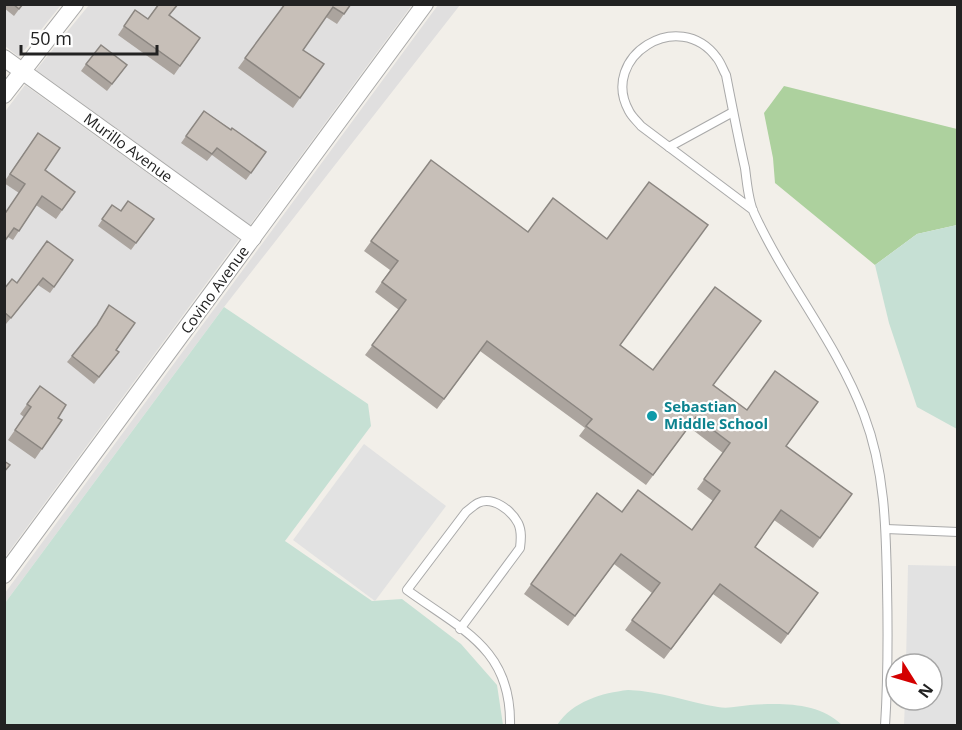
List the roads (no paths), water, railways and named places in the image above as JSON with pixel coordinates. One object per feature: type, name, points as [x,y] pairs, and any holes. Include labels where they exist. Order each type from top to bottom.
[{"type":"street","points":[[4,95],[75,4]]},
{"type":"street","name":"Covino Avenue","points":[[4,575],[425,4]]},
{"type":"street","name":"Murillo Avenue","points":[[4,58],[253,238]]},
{"type":"lane","points":[[753,210],[641,126],[629,111],[623,83],[625,70],[633,57],[653,41],[667,36],[683,37],[695,41],[717,58],[726,75],[753,210],[850,380],[865,417],[876,455],[886,529],[888,662],[885,726]]},
{"type":"lane","points":[[669,147],[733,112]]},
{"type":"lane","points":[[460,629],[520,548],[521,531],[518,523],[508,511],[495,502],[478,503],[466,512],[407,590],[460,629],[484,646],[502,674],[511,706],[510,726]]},
{"type":"lane","points":[[886,529],[957,532]]},
{"type":"place","name":"Sebastian Middle School","points":[[652,416]]}]
